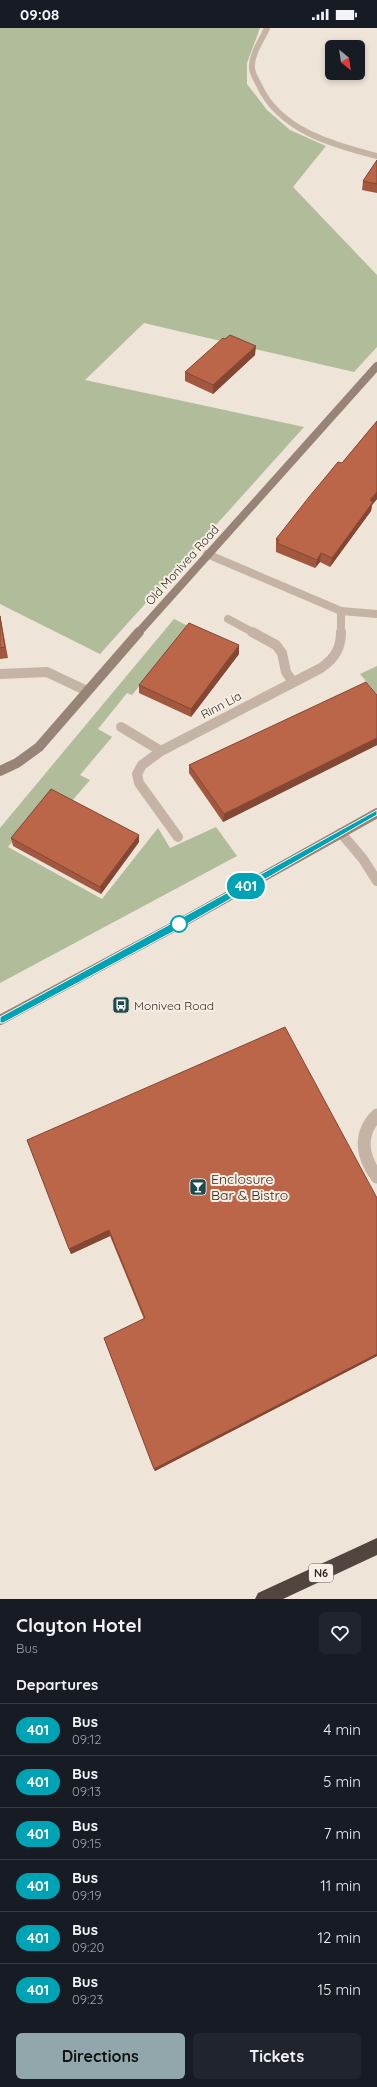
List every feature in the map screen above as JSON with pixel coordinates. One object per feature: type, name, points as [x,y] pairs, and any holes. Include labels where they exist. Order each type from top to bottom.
[{"type":"highway","name":"N6","points":[[264,1599],[377,1546]]},
{"type":"street","points":[[267,28],[251,65],[258,88],[276,110],[295,126],[324,140],[377,156]]},
{"type":"street","name":"Old Monivea Road","points":[[0,771],[17,763],[39,746],[207,554],[377,366]]},
{"type":"street","points":[[207,554],[341,611],[377,614]]},
{"type":"street","name":"Rinn Lia","points":[[178,836],[139,783],[139,769],[142,764],[161,751],[321,668],[334,659],[341,644],[341,611]]},
{"type":"street","points":[[228,619],[276,645],[282,653],[286,672],[293,682]]},
{"type":"street","points":[[0,674],[47,672],[87,691]]},
{"type":"street","points":[[121,727],[161,751]]},
{"type":"street","points":[[0,1020],[177,925],[377,813]]},
{"type":"street","points":[[341,833],[363,859],[377,881]]},
{"type":"street","points":[[377,1115],[366,1128],[363,1142],[365,1156],[371,1170],[377,1177]]},
{"type":"green space","points":[[0,28],[260,28],[247,63],[247,84],[267,110],[290,130],[326,146],[293,187],[377,275],[377,347],[354,372],[144,323],[85,380],[304,427],[100,654],[0,604]]},
{"type":"green space","points":[[174,619],[188,626],[132,695],[127,693],[98,729],[112,737],[80,775],[90,780],[71,802],[53,793],[8,847],[102,899],[158,828],[170,848],[216,827],[237,856],[0,983],[0,828]]},
{"type":"green space","points":[[377,666],[377,694],[360,674]]},
{"type":"building","points":[[377,160],[377,184],[363,181]]},
{"type":"building","points":[[230,335],[256,346],[213,385],[185,372],[223,338],[225,339]]},
{"type":"building","points":[[377,421],[377,492],[370,500],[373,502],[332,558],[321,553],[317,560],[277,543],[279,540],[276,539],[309,497],[338,462],[342,463]]},
{"type":"building","points":[[0,616],[5,647],[0,648]]},
{"type":"building","points":[[189,623],[239,645],[191,709],[139,685]]},
{"type":"building","points":[[366,682],[377,695],[377,738],[224,814],[189,765]]},
{"type":"building","points":[[51,789],[139,835],[100,887],[11,838]]},
{"type":"building","points":[[285,1027],[377,1198],[377,1354],[154,1469],[104,1338],[145,1318],[109,1230],[69,1249],[27,1140]]},
{"type":"bus line","name":"401","points":[[0,1020],[177,925],[377,813]]},
{"type":"place","name":"Monivea Road","points":[[121,1005]]},
{"type":"place","name":"Enclosure Bar & Bistro","points":[[198,1187]]}]
